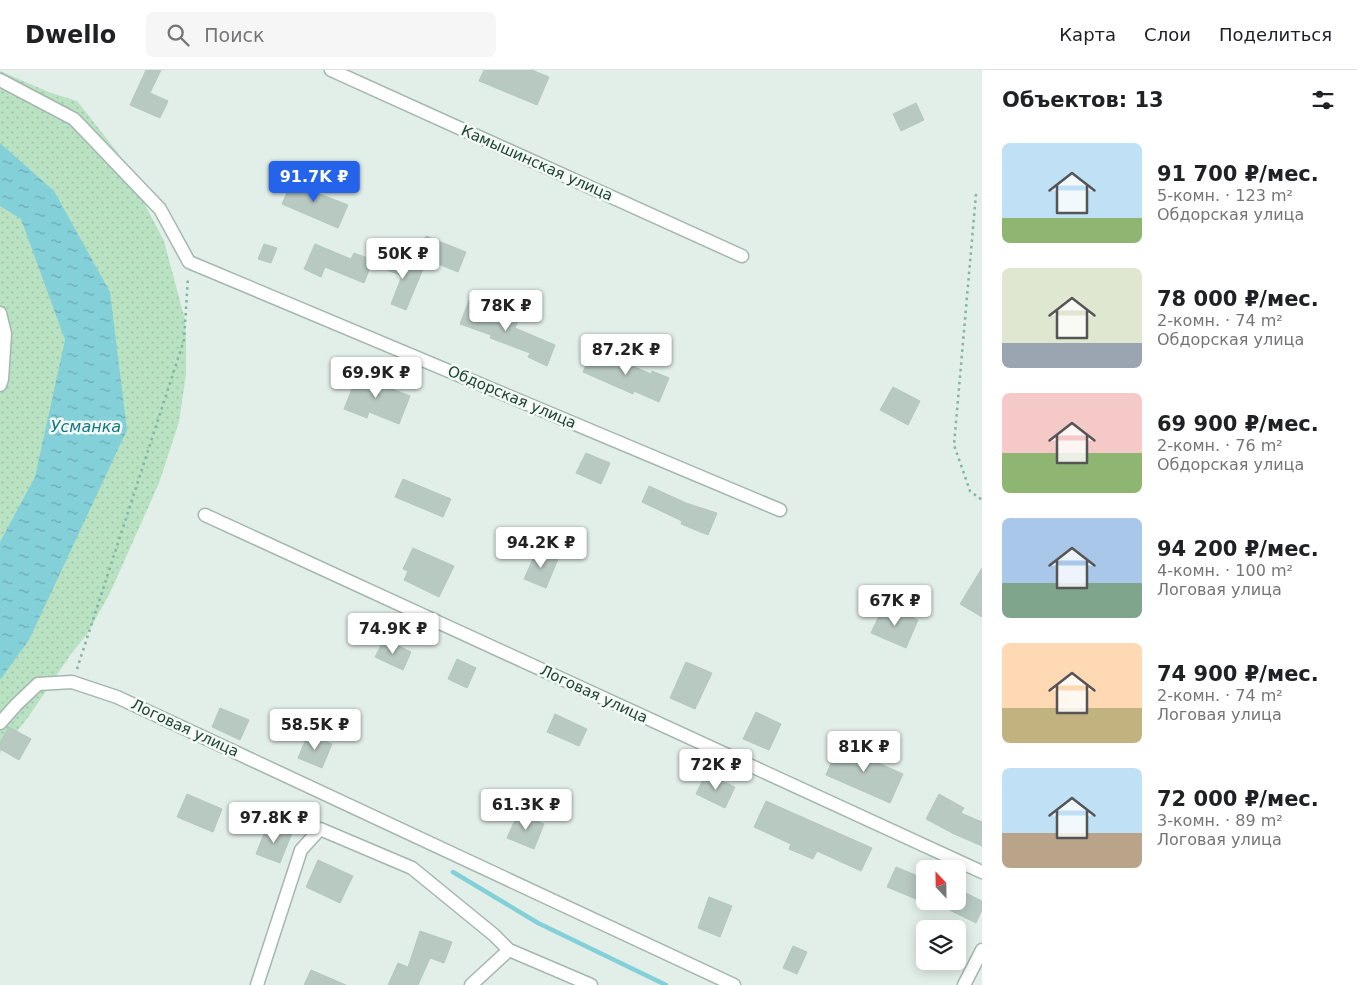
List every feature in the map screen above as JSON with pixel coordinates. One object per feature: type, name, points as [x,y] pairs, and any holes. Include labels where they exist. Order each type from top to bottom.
[{"type":"street","name":"Камышинская улица","points":[[331,70],[742,256]]},
{"type":"street","points":[[0,80],[74,119],[160,209],[189,262]]},
{"type":"street","name":"Обдорская улица","points":[[189,262],[780,510]]},
{"type":"street","points":[[0,313],[5,334],[0,386]]},
{"type":"street","name":"Логовая улица","points":[[205,515],[982,872]]},
{"type":"street","name":"Логовая улица","points":[[0,723],[38,684],[72,682],[117,697],[734,985]]},
{"type":"street","points":[[257,985],[301,850],[320,829],[412,868],[494,935],[509,950],[591,985]]},
{"type":"street","points":[[471,985],[509,950]]},
{"type":"street","points":[[964,985],[982,950]]},
{"type":"path","points":[[976,194],[954,445],[970,490],[982,500]]},
{"type":"path","points":[[72,682],[184,340],[189,262]]},
{"type":"green space","points":[[0,71],[51,93],[77,101],[118,153],[164,241],[185,320],[186,374],[179,422],[159,483],[110,593],[87,634],[71,654],[29,716],[0,753]]},
{"type":"water","name":"Усманка","points":[[0,143],[54,191],[110,292],[127,430],[29,640],[0,680],[0,542],[35,477],[65,340],[21,219],[0,206]]},
{"type":"building","points":[[146,70],[161,70],[150,93],[168,101],[160,118],[130,105]]},
{"type":"building","points":[[484,70],[532,70],[549,77],[537,105],[479,81]]},
{"type":"building","points":[[916,103],[924,120],[901,131],[893,114]]},
{"type":"building","points":[[295,174],[311,181],[307,189],[348,205],[338,228],[282,204]]},
{"type":"building","points":[[426,236],[466,252],[458,272],[418,256]]},
{"type":"building","points":[[264,244],[277,248],[271,263],[258,259]]},
{"type":"building","points":[[315,244],[351,259],[354,253],[373,260],[364,283],[325,267],[321,277],[304,269]]},
{"type":"building","points":[[388,254],[423,269],[406,310],[391,304],[402,276],[382,268]]},
{"type":"building","points":[[469,300],[487,307],[486,310],[518,321],[515,328],[555,345],[547,366],[528,357],[530,353],[490,338],[491,335],[460,324]]},
{"type":"building","points":[[593,349],[651,374],[652,371],[669,378],[659,402],[634,391],[633,394],[583,372]]},
{"type":"building","points":[[359,371],[381,380],[380,384],[410,396],[399,424],[369,412],[367,418],[344,409]]},
{"type":"building","points":[[893,387],[920,401],[908,425],[880,410]]},
{"type":"building","points":[[586,453],[610,463],[601,484],[576,473]]},
{"type":"building","points":[[403,479],[451,499],[443,517],[395,497]]},
{"type":"building","points":[[649,486],[686,503],[717,513],[708,535],[681,524],[682,521],[642,502]]},
{"type":"building","points":[[413,548],[454,566],[439,597],[404,580],[408,571],[403,569]]},
{"type":"building","points":[[537,550],[558,559],[546,588],[524,579]]},
{"type":"building","points":[[982,568],[982,617],[960,604]]},
{"type":"building","points":[[884,605],[918,620],[906,648],[871,633]]},
{"type":"building","points":[[384,639],[411,652],[403,670],[375,657]]},
{"type":"building","points":[[457,659],[476,668],[467,688],[448,679]]},
{"type":"building","points":[[686,662],[712,673],[695,709],[670,698]]},
{"type":"building","points":[[220,708],[249,720],[240,740],[212,727]]},
{"type":"building","points":[[756,712],[781,724],[769,750],[743,739]]},
{"type":"building","points":[[555,714],[587,729],[579,746],[547,732]]},
{"type":"building","points":[[9,727],[31,739],[19,760],[0,749],[0,743]]},
{"type":"building","points":[[308,734],[332,744],[322,768],[298,758]]},
{"type":"building","points":[[840,742],[865,753],[863,756],[903,774],[890,803],[826,775]]},
{"type":"building","points":[[706,773],[735,787],[725,808],[696,794]]},
{"type":"building","points":[[187,794],[222,809],[213,832],[177,817]]},
{"type":"building","points":[[939,794],[964,808],[961,813],[982,822],[982,846],[926,819]]},
{"type":"building","points":[[766,801],[872,848],[861,871],[817,851],[813,859],[789,849],[791,844],[754,827]]},
{"type":"building","points":[[518,813],[544,824],[534,849],[507,838]]},
{"type":"building","points":[[268,824],[292,833],[280,863],[256,854]]},
{"type":"building","points":[[318,860],[353,876],[340,903],[306,887]]},
{"type":"building","points":[[896,867],[916,875],[916,899],[887,887]]},
{"type":"building","points":[[966,893],[982,901],[982,910],[976,923],[949,910],[966,910]]},
{"type":"building","points":[[709,897],[732,906],[720,937],[698,928]]},
{"type":"building","points":[[420,931],[452,942],[444,963],[430,958],[418,985],[388,985],[398,963],[408,967]]},
{"type":"building","points":[[793,946],[807,952],[797,974],[783,968]]},
{"type":"building","points":[[311,970],[346,985],[304,985]]},
{"type":"waterway","points":[[453,872],[538,923],[666,985]]}]
